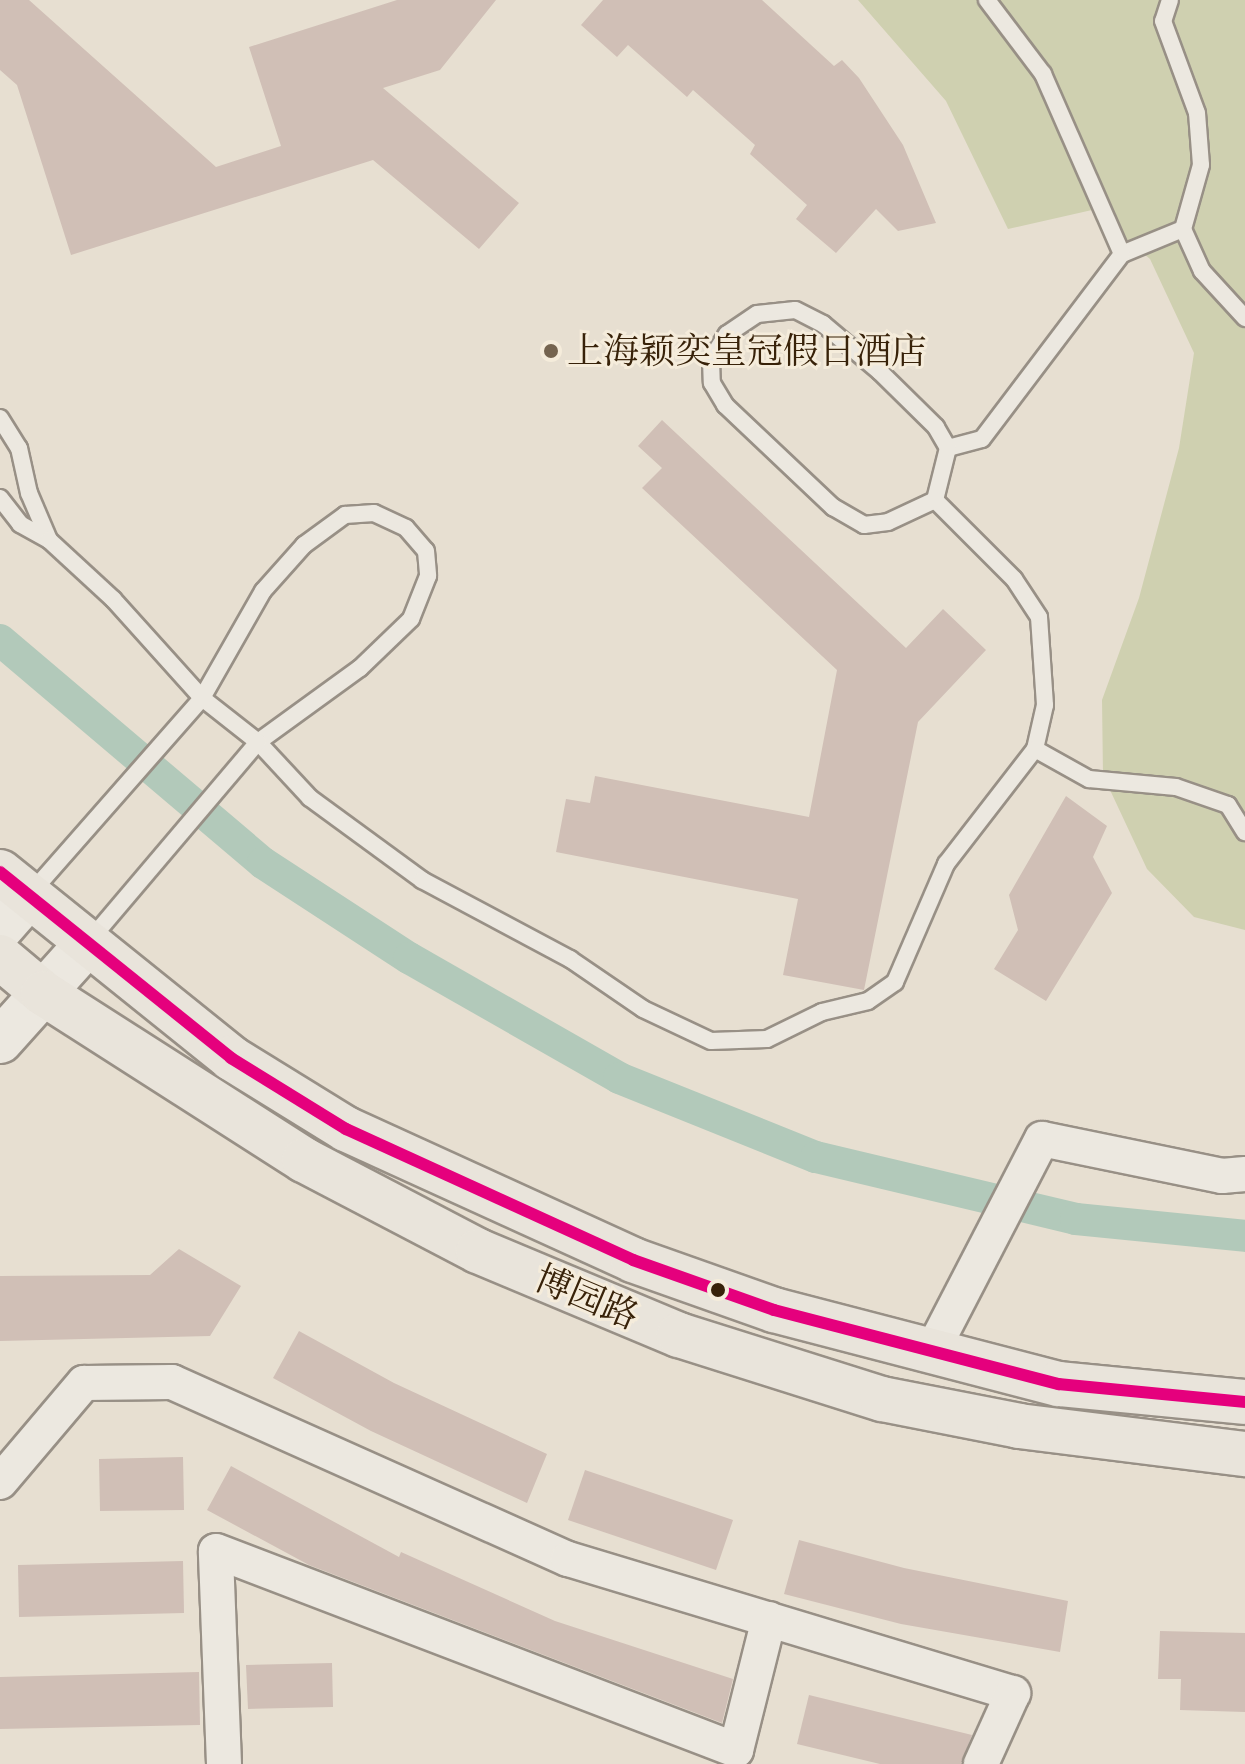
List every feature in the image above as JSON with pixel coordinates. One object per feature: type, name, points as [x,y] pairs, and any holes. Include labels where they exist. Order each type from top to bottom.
[{"type":"main road","points":[[0,929],[14,884]]},
{"type":"main road","name":"博园路","points":[[14,884],[231,1058],[346,1129],[633,1260],[774,1310],[1059,1384],[1245,1402]]},
{"type":"main road","points":[[0,1041],[88,943]]},
{"type":"main road","name":"博园路","points":[[0,957],[43,993],[304,1160],[478,1251],[679,1335],[882,1399],[1019,1426],[1245,1454]]},
{"type":"street","points":[[931,1353],[1042,1139],[1222,1176],[1245,1174]]},
{"type":"street","points":[[0,1482],[84,1383],[172,1382],[568,1559],[1013,1693],[981,1764]]},
{"type":"street","points":[[224,1764],[216,1551],[736,1750],[769,1619]]},
{"type":"lane","points":[[987,0],[1043,74],[1122,254]]},
{"type":"lane","points":[[1170,0],[1163,21],[1197,113],[1201,165],[1183,229],[1202,271],[1245,318]]},
{"type":"lane","points":[[948,448],[982,439],[1122,254],[1183,229]]},
{"type":"lane","points":[[795,310],[823,324],[880,372],[936,427],[948,448],[935,500],[888,522],[864,525],[833,507],[725,405],[712,383],[711,360],[727,334],[757,314],[795,310]]},
{"type":"lane","points":[[0,418],[19,448],[29,493],[49,540]]},
{"type":"lane","points":[[0,498],[20,524],[49,540],[113,599],[202,698],[258,742],[310,798],[422,880],[570,959],[643,1009],[711,1041],[767,1039],[822,1012],[868,1001],[895,982],[946,864],[1035,749],[1045,705],[1039,617],[1014,579],[935,500]]},
{"type":"lane","points":[[14,884],[113,800],[202,698],[263,591],[304,545],[345,515],[374,513],[406,528],[426,551],[428,576],[411,619],[360,668],[258,742],[88,943]]},
{"type":"lane","points":[[1035,749],[1089,779],[1176,787],[1228,805],[1245,832]]},
{"type":"green space","points":[[858,0],[1245,0],[1245,930],[1194,917],[1147,869],[1103,775],[1102,700],[1139,598],[1179,448],[1194,353],[1150,259],[1092,210],[1008,229],[946,101]]},
{"type":"building","points":[[0,0],[29,0],[216,167],[281,146],[249,47],[397,0],[496,0],[440,70],[383,88],[519,203],[479,249],[373,160],[71,255],[17,85],[0,70]]},
{"type":"building","points":[[603,0],[762,0],[834,66],[842,60],[859,78],[903,145],[936,223],[898,231],[876,209],[836,253],[796,219],[807,205],[750,154],[755,145],[693,90],[687,97],[628,45],[617,57],[581,25]]},
{"type":"building","points":[[662,420],[906,648],[943,609],[986,650],[918,722],[864,990],[783,975],[798,899],[556,852],[566,799],[590,803],[595,776],[809,817],[837,670],[642,488],[662,468],[638,446]]},
{"type":"building","points":[[1066,796],[1107,826],[1093,857],[1112,893],[1046,1001],[994,969],[1018,930],[1009,895]]},
{"type":"building","points":[[179,1249],[241,1286],[210,1336],[0,1341],[0,1276],[150,1275]]},
{"type":"building","points":[[299,1331],[394,1383],[547,1454],[527,1503],[371,1431],[273,1378]]},
{"type":"building","points":[[183,1457],[184,1510],[100,1511],[99,1459]]},
{"type":"building","points":[[231,1466],[399,1557],[401,1552],[555,1621],[733,1679],[722,1723],[309,1565],[207,1510]]},
{"type":"building","points":[[585,1470],[733,1520],[716,1570],[568,1520]]},
{"type":"building","points":[[799,1540],[904,1568],[1068,1601],[1060,1652],[901,1624],[784,1594]]},
{"type":"building","points":[[183,1561],[184,1613],[19,1617],[18,1565]]},
{"type":"building","points":[[1160,1631],[1245,1633],[1245,1712],[1180,1710],[1181,1679],[1158,1679]]},
{"type":"building","points":[[332,1663],[333,1707],[248,1709],[246,1665]]},
{"type":"building","points":[[199,1672],[200,1725],[0,1729],[0,1677]]},
{"type":"building","points":[[809,1695],[972,1735],[961,1764],[880,1764],[797,1744]]},
{"type":"waterway","points":[[0,640],[263,863],[409,958],[619,1078],[816,1157],[1076,1219],[1245,1236]]},
{"type":"transit line","points":[[0,872],[231,1058],[346,1129],[633,1260],[774,1310],[1059,1384],[1245,1402]]},
{"type":"place","name":"上海颖奕皇冠假日酒店","points":[[551,351]]}]
